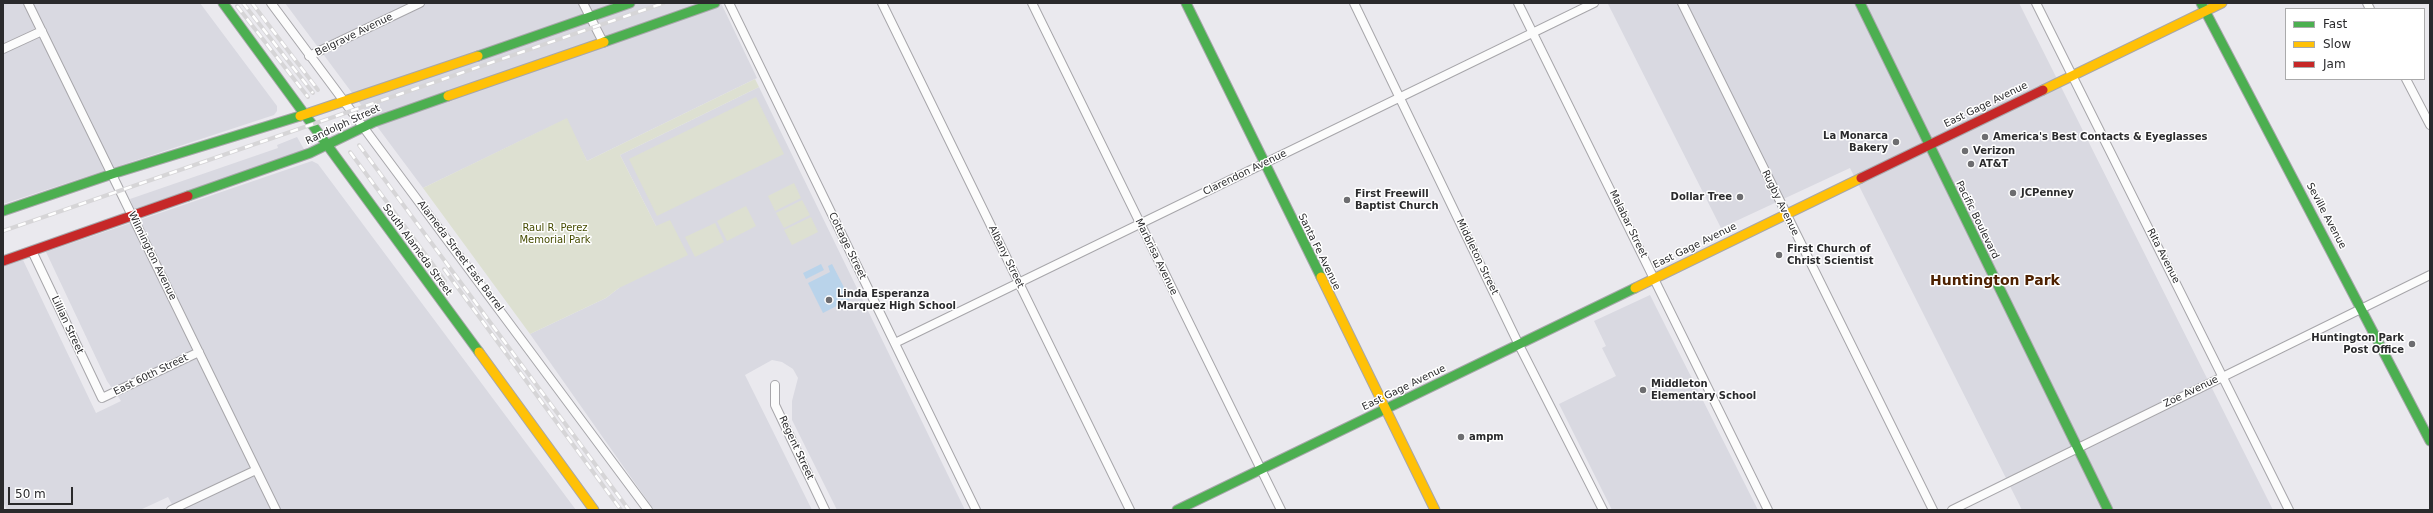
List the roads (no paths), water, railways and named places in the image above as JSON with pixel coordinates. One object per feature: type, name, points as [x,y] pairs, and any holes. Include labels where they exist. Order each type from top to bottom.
[{"type":"main road","name":"South Alameda Street","points":[[222,3],[305,114],[594,510]]},
{"type":"main road","name":"Randolph Street","points":[[3,211],[112,174],[344,102],[630,3]]},
{"type":"main road","name":"Randolph Street","points":[[3,260],[327,146],[364,127],[458,91],[715,3]]},
{"type":"main road","name":"Santa Fe Avenue","points":[[1186,3],[1435,510]]},
{"type":"main road","name":"Pacific Boulevard","points":[[1860,3],[2108,510]]},
{"type":"main road","name":"East Gage Avenue","points":[[1178,510],[2071,76],[2203,7],[2222,3]]},
{"type":"main road","name":"Seville Avenue","points":[[2203,7],[2430,441]]},
{"type":"street","name":"Wilmington Avenue","points":[[28,3],[276,510]]},
{"type":"street","name":"Alameda Street East Barrel","points":[[271,3],[648,510]]},
{"type":"street","name":"Belgrave Avenue","points":[[309,56],[420,3]]},
{"type":"street","points":[[583,3],[602,42]]},
{"type":"street","name":"Cottage Street","points":[[729,3],[976,510]]},
{"type":"street","name":"Albany Street","points":[[882,3],[1130,510]]},
{"type":"street","name":"Marbrisa Avenue","points":[[1032,3],[1260,470],[1281,510]]},
{"type":"street","name":"Middleton Street","points":[[1354,3],[1519,345],[1603,510]]},
{"type":"street","name":"Malabar Street","points":[[1518,3],[1655,278],[1768,510]]},
{"type":"street","name":"Clarendon Avenue","points":[[895,343],[1594,3]]},
{"type":"street","name":"Rugby Avenue","points":[[1682,3],[1785,215],[1933,510]]},
{"type":"street","name":"Rita Avenue","points":[[2036,3],[2071,76],[2193,315],[2221,377],[2246,423],[2289,510]]},
{"type":"street","points":[[3,49],[42,31]]},
{"type":"street","points":[[2407,80],[2430,125]]},
{"type":"street","name":"Lillian Street","points":[[32,251],[102,398]]},
{"type":"street","name":"Zoe Avenue","points":[[1952,510],[2430,275]]},
{"type":"street","name":"East 60th Street","points":[[102,398],[199,352]]},
{"type":"street","name":"Regent Street","points":[[775,385],[775,405],[825,510]]},
{"type":"street","points":[[171,510],[256,470]]},
{"type":"water","points":[[821,264],[824,270],[806,279],[803,273]]},
{"type":"water","points":[[832,264],[850,299],[823,313],[808,283],[830,272],[828,266]]},
{"type":"railway","points":[[243,3],[313,93]]},
{"type":"railway","points":[[252,3],[318,90]]},
{"type":"railway","points":[[3,231],[664,3]]},
{"type":"railway","points":[[237,6],[308,97]]},
{"type":"railway","points":[[359,145],[629,510]]},
{"type":"railway","points":[[350,152],[445,281]]},
{"type":"railway","points":[[444,269],[621,510]]},
{"type":"place","name":"America's Best Contacts & Eyeglasses","points":[[1985,137]]},
{"type":"place","name":"La Monarca Bakery","points":[[1896,142]]},
{"type":"place","name":"Verizon","points":[[1965,151]]},
{"type":"place","name":"AT&T","points":[[1971,164]]},
{"type":"place","name":"JCPenney","points":[[2013,193]]},
{"type":"place","name":"Dollar Tree","points":[[1740,197]]},
{"type":"place","name":"First Freewill Baptist Church","points":[[1347,200]]},
{"type":"place","name":"First Church of Christ Scientist","points":[[1779,255]]},
{"type":"place","name":"Linda Esperanza Marquez High School","points":[[829,300]]},
{"type":"place","name":"Huntington Park Post Office","points":[[2412,344]]},
{"type":"place","name":"Middleton Elementary School","points":[[1643,390]]},
{"type":"place","name":"ampm","points":[[1461,437]]},
{"type":"district","name":"Huntington Park","points":[[1995,281]]},
{"type":"park label","name":"Raul R. Perez Memorial Park","points":[[555,234]]}]
